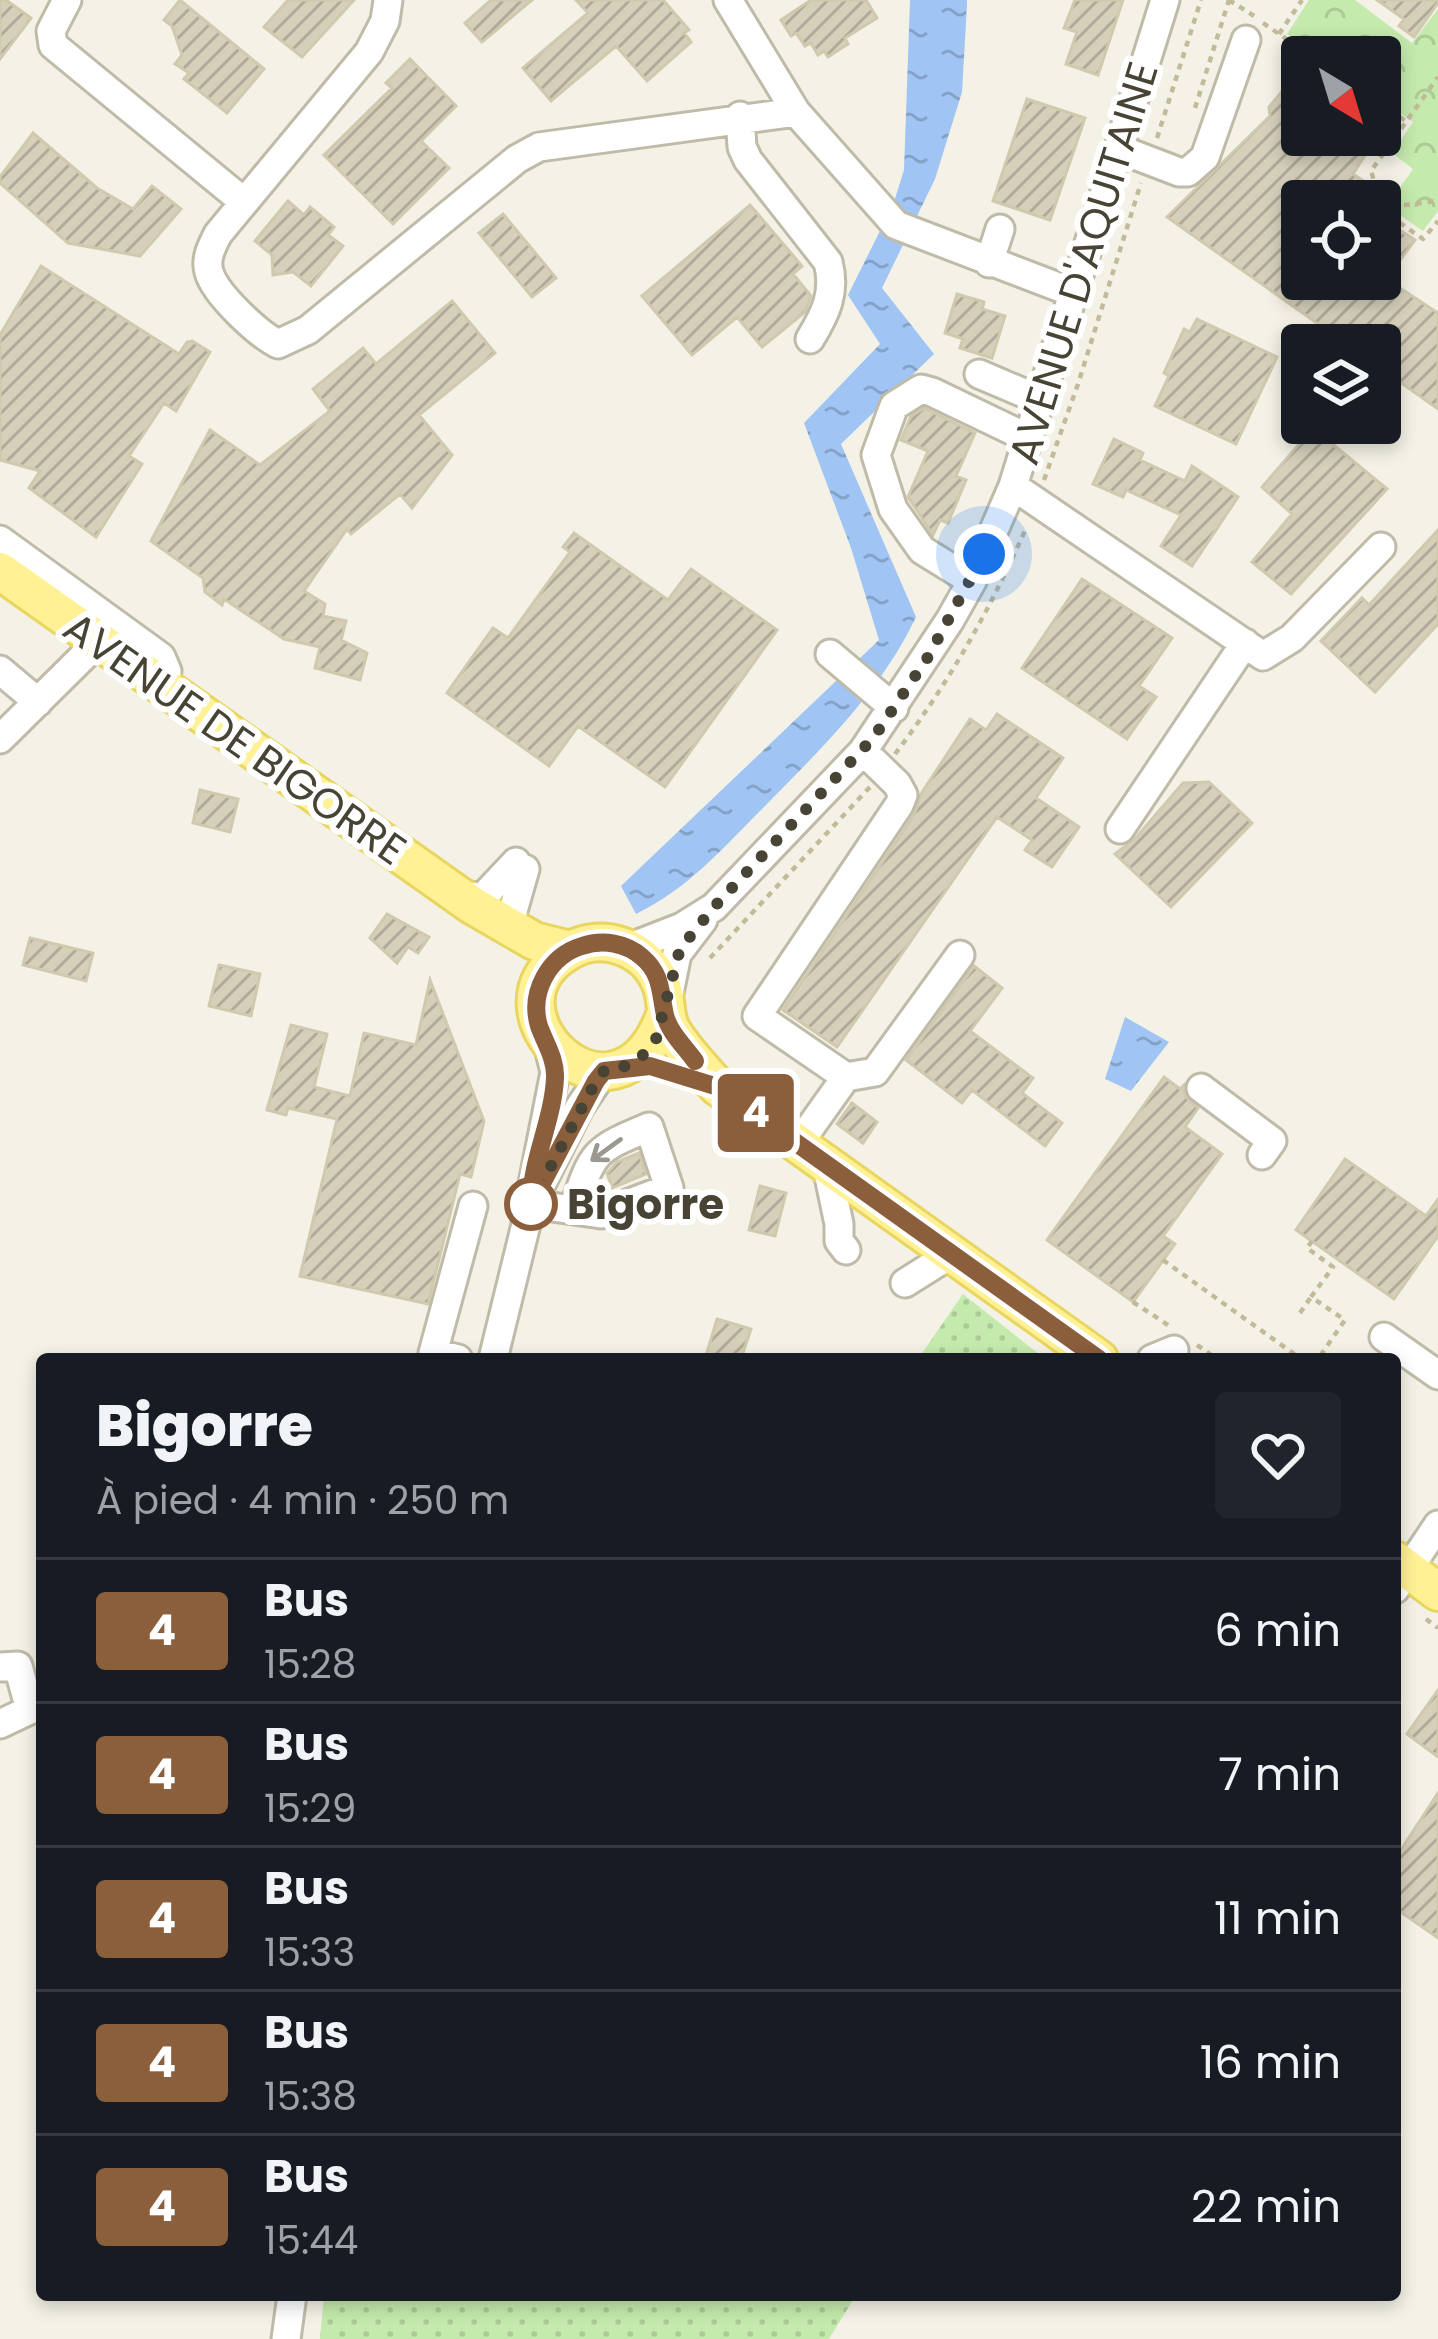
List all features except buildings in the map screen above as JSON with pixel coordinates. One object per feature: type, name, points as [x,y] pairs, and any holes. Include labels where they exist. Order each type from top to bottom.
[{"type":"main road","name":"AVENUE DE BIGORRE","points":[[0,571],[463,899],[534,941],[570,950]]},
{"type":"main road","name":"AVENUE DE BIGORRE","points":[[463,899],[531,973],[538,992]]},
{"type":"main road","points":[[718,1087],[650,1066],[583,1069],[564,1060],[548,1044],[536,1010],[544,976],[570,950],[589,943],[628,948],[652,967],[660,980],[673,1032],[718,1087],[1091,1353]]},
{"type":"main road","points":[[615,1069],[643,1055],[656,1039],[665,1012]]},
{"type":"main road","points":[[1403,1580],[1438,1606]]},
{"type":"main road","points":[[1403,1580],[1438,1618]]},
{"type":"street","points":[[67,0],[51,31],[53,45],[244,202]]},
{"type":"street","points":[[388,0],[385,21],[369,52],[218,234],[209,252],[211,279],[263,336],[284,345],[538,147],[796,112]]},
{"type":"street","points":[[728,0],[796,112],[896,225],[1074,293]]},
{"type":"street","name":"AVENUE D'AQUITAINE","points":[[628,948],[682,927],[714,907],[862,751],[895,708],[1028,486],[1028,438],[1165,0]]},
{"type":"street","points":[[1119,149],[1188,172],[1205,157],[1246,40]]},
{"type":"street","points":[[740,116],[748,160],[828,262],[832,278],[827,311],[811,339]]},
{"type":"street","points":[[989,263],[1000,229]]},
{"type":"street","points":[[980,374],[1040,400]]},
{"type":"street","points":[[972,581],[922,550],[893,509],[876,455],[894,406],[921,389],[1028,438]]},
{"type":"street","points":[[1028,486],[1254,650]]},
{"type":"street","points":[[0,540],[161,657],[167,671],[161,688]]},
{"type":"street","points":[[1120,829],[1254,650],[1292,638],[1381,547]]},
{"type":"street","points":[[0,739],[98,642]]},
{"type":"street","points":[[830,655],[895,708]]},
{"type":"street","points":[[0,670],[38,702]]},
{"type":"street","points":[[862,751],[903,795],[757,1016],[846,1077],[874,1072],[960,955]]},
{"type":"street","points":[[463,899],[482,898],[520,866],[509,926]]},
{"type":"street","points":[[665,1012],[677,954],[714,907]]},
{"type":"street","points":[[495,1353],[531,1204],[538,1145],[555,1072],[548,1044]]},
{"type":"street","points":[[531,1204],[579,1108],[615,1069]]},
{"type":"street","points":[[846,1077],[813,1153],[839,1224],[838,1240],[846,1250]]},
{"type":"street","points":[[1201,1088],[1272,1141],[1262,1155]]},
{"type":"street","points":[[531,1204],[574,1208]]},
{"type":"street","points":[[433,1353],[472,1206]]},
{"type":"street","points":[[905,1282],[951,1254]]},
{"type":"street","points":[[1384,1336],[1438,1375]]},
{"type":"street","points":[[1403,1580],[1438,1525]]},
{"type":"street","points":[[0,1724],[36,1707],[18,1666],[1,1666]]},
{"type":"street","points":[[286,2339],[291,2301]]},
{"type":"path","points":[[1028,486],[1151,158],[1201,0]]},
{"type":"path","points":[[1196,110],[1193,105],[1229,0],[1283,36]]},
{"type":"path","points":[[1280,34],[1302,0]]},
{"type":"path","points":[[1375,180],[1371,170],[1438,77]]},
{"type":"path","points":[[1401,118],[1407,122]]},
{"type":"path","points":[[1401,205],[1438,201]]},
{"type":"path","points":[[1401,223],[1423,239],[1438,220]]},
{"type":"path","points":[[1300,1313],[1333,1267],[1306,1248],[1312,1241]]},
{"type":"path","points":[[1163,1261],[1293,1353]]},
{"type":"path","points":[[1311,1297],[1345,1320],[1322,1353]]},
{"type":"green space","points":[[1309,0],[1355,0],[1412,43],[1438,9],[1438,211],[1423,231],[1401,216],[1401,186],[1413,169],[1396,156],[1401,156],[1401,140],[1413,122],[1401,114],[1401,36],[1287,34]]},
{"type":"green space","points":[[963,1294],[1037,1353],[922,1353]]},
{"type":"green space","points":[[323,2301],[852,2301],[829,2339],[320,2339]]},
{"type":"water","points":[[910,0],[967,0],[962,92],[935,179],[882,288],[934,354],[841,444],[916,617],[886,670],[807,763],[704,866],[636,914],[621,886],[879,640],[804,423],[880,344],[848,295],[893,205],[904,170]]},
{"type":"water","points":[[1125,1017],[1169,1042],[1131,1091],[1105,1079]]},
{"type":"bus line","name":"4","points":[[695,1061],[673,1032],[665,1015],[660,980],[641,956],[609,942],[589,943],[555,961],[544,976],[536,1010],[555,1072],[538,1145],[531,1204],[579,1108],[604,1071],[650,1066],[718,1087],[1091,1353]]},
{"type":"place","name":"Bigorre","points":[[531,1204]]},
{"type":"route","points":[[531,1204],[596,1081],[604,1071],[643,1055],[656,1039],[680,949],[874,737],[928,657],[984,554]]}]
